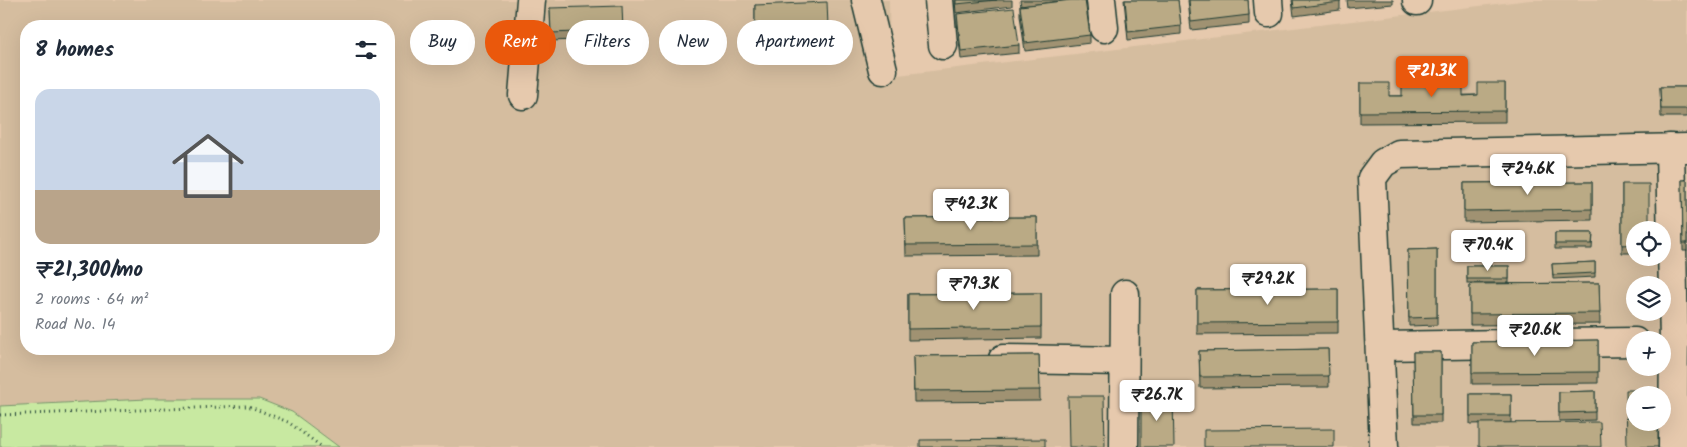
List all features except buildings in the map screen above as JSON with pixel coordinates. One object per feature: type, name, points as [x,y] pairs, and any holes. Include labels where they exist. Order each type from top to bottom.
[{"type":"street","points":[[523,95],[530,0]]},
{"type":"street","points":[[866,0],[883,70]]},
{"type":"street","points":[[939,0],[943,45]]},
{"type":"street","points":[[1101,0],[1104,28]]},
{"type":"street","points":[[1384,447],[1381,346],[1372,178],[1383,163],[1400,154],[1678,148],[1673,447]]},
{"type":"street","points":[[1124,447],[1125,294]]},
{"type":"street","points":[[1381,346],[1626,342]]},
{"type":"street","points":[[978,358],[1124,361]]},
{"type":"path","points":[[0,415],[248,406],[288,422],[322,447]]},
{"type":"shaded area","points":[[0,0],[889,0],[890,76],[1530,0],[1687,0],[1687,447],[339,447],[292,412],[259,399],[147,399],[0,406]]},
{"type":"green space","points":[[147,399],[259,399],[292,412],[339,447],[0,447],[0,406]]}]
